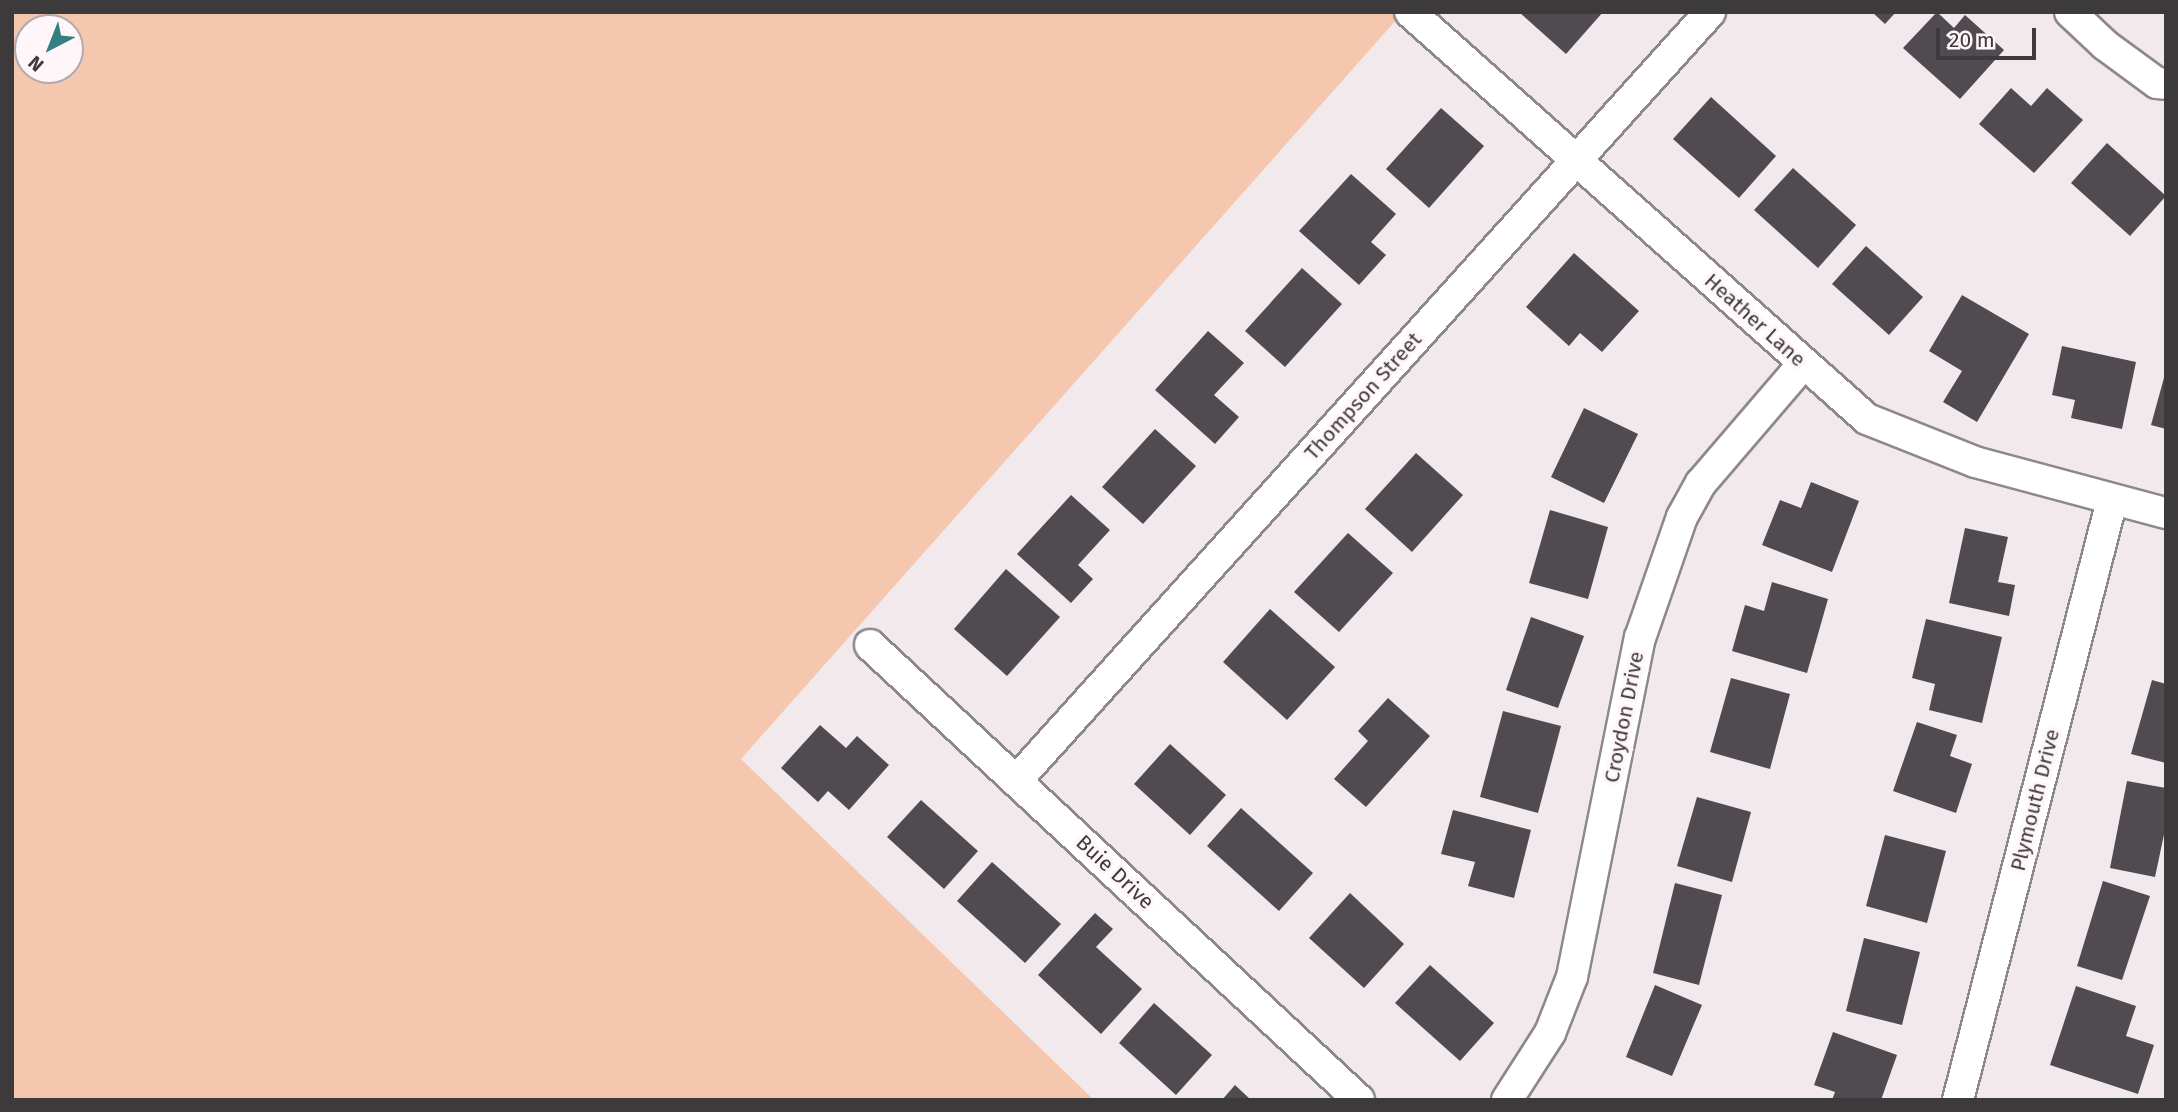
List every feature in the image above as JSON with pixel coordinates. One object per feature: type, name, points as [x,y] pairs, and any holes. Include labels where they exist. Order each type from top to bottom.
[{"type":"street","name":"Heather Lane","points":[[1410,12],[1867,419],[1975,462],[2166,513]]},
{"type":"street","name":"Thompson Street","points":[[1016,780],[1710,12]]},
{"type":"street","points":[[2070,12],[2105,45],[2157,83],[2166,84]]},
{"type":"street","name":"Croydon Drive","points":[[1507,1100],[1550,1032],[1572,977],[1640,639],[1682,517],[1701,483],[1803,364]]},
{"type":"street","name":"Plymouth Drive","points":[[1958,1100],[2112,500]]},
{"type":"street","name":"Buie Drive","points":[[870,645],[1359,1100]]},
{"type":"shaded area","points":[[12,12],[1389,12],[1397,19],[741,759],[1094,1100],[12,1100]]},
{"type":"building","points":[[1519,12],[1603,12],[1566,54]]},
{"type":"building","points":[[1872,12],[1896,12],[1885,24]]},
{"type":"building","points":[[1937,12],[1954,28],[1965,15],[2004,50],[1960,99],[1903,48]]},
{"type":"building","points":[[2011,88],[2031,106],[2047,88],[2083,120],[2034,173],[1979,124]]},
{"type":"building","points":[[1711,97],[1776,156],[1739,198],[1673,139]]},
{"type":"building","points":[[1441,108],[1484,146],[1429,208],[1386,169]]},
{"type":"building","points":[[2107,143],[2166,196],[2130,236],[2071,183]]},
{"type":"building","points":[[1793,168],[1856,225],[1818,268],[1754,210]]},
{"type":"building","points":[[1351,174],[1396,214],[1371,242],[1386,255],[1359,285],[1299,231]]},
{"type":"building","points":[[1866,246],[1923,297],[1889,335],[1832,284]]},
{"type":"building","points":[[1574,253],[1639,311],[1602,352],[1580,333],[1569,346],[1526,307]]},
{"type":"building","points":[[1302,268],[1342,304],[1285,367],[1245,331]]},
{"type":"building","points":[[1962,295],[2029,334],[1977,422],[1943,402],[1962,371],[1929,351]]},
{"type":"building","points":[[1208,331],[1244,363],[1214,395],[1239,417],[1215,444],[1155,390]]},
{"type":"building","points":[[2062,346],[2136,362],[2122,429],[2071,418],[2075,400],[2052,395]]},
{"type":"building","points":[[2166,374],[2166,429],[2151,425]]},
{"type":"building","points":[[1584,408],[1638,434],[1604,503],[1551,477]]},
{"type":"building","points":[[1155,429],[1196,466],[1143,524],[1102,487]]},
{"type":"building","points":[[1416,453],[1463,495],[1412,552],[1365,509]]},
{"type":"building","points":[[1811,482],[1859,501],[1832,572],[1762,545],[1780,500],[1801,508]]},
{"type":"building","points":[[1071,495],[1110,530],[1078,565],[1093,579],[1071,603],[1017,554]]},
{"type":"building","points":[[1550,510],[1608,527],[1588,599],[1529,583]]},
{"type":"building","points":[[1965,528],[2008,537],[1998,582],[2015,585],[2009,616],[1949,603]]},
{"type":"building","points":[[1348,533],[1393,573],[1339,632],[1294,592]]},
{"type":"building","points":[[1006,569],[1060,617],[1007,676],[954,629]]},
{"type":"building","points":[[1772,582],[1828,599],[1807,673],[1732,651],[1745,605],[1764,611]]},
{"type":"building","points":[[1270,609],[1335,667],[1287,720],[1223,662]]},
{"type":"building","points":[[1531,617],[1584,636],[1558,708],[1506,690]]},
{"type":"building","points":[[1926,619],[2002,637],[1982,723],[1929,710],[1935,684],[1912,678]]},
{"type":"building","points":[[1731,678],[1790,694],[1770,769],[1710,752]]},
{"type":"building","points":[[2152,680],[2166,684],[2166,763],[2131,754]]},
{"type":"building","points":[[1388,698],[1430,736],[1366,807],[1334,779],[1368,741],[1358,731]]},
{"type":"building","points":[[1503,711],[1561,726],[1538,813],[1480,797]]},
{"type":"building","points":[[1917,722],[1957,735],[1950,756],[1972,764],[1956,813],[1893,791]]},
{"type":"building","points":[[820,725],[846,748],[857,736],[889,765],[849,810],[828,791],[818,802],[781,768]]},
{"type":"building","points":[[1170,744],[1226,795],[1190,835],[1134,784]]},
{"type":"building","points":[[2127,781],[2166,788],[2166,825],[2155,877],[2110,868]]},
{"type":"building","points":[[1697,797],[1751,812],[1732,882],[1677,866]]},
{"type":"building","points":[[921,800],[978,851],[944,889],[887,837]]},
{"type":"building","points":[[1241,808],[1313,873],[1279,911],[1207,846]]},
{"type":"building","points":[[1453,810],[1531,830],[1514,898],[1468,886],[1475,862],[1441,854]]},
{"type":"building","points":[[1885,835],[1946,851],[1927,923],[1866,906]]},
{"type":"building","points":[[992,862],[1061,924],[1025,963],[957,901]]},
{"type":"building","points":[[2103,881],[2150,896],[2122,980],[2077,966]]},
{"type":"building","points":[[1675,883],[1722,895],[1699,985],[1653,973]]},
{"type":"building","points":[[1350,893],[1404,944],[1364,988],[1309,938]]},
{"type":"building","points":[[1095,913],[1113,929],[1096,947],[1142,989],[1101,1034],[1038,975]]},
{"type":"building","points":[[1864,938],[1920,952],[1902,1025],[1846,1011]]},
{"type":"building","points":[[1430,965],[1494,1023],[1460,1061],[1395,1003]]},
{"type":"building","points":[[1655,985],[1702,1005],[1672,1076],[1626,1057]]},
{"type":"building","points":[[2076,986],[2136,1006],[2126,1036],[2154,1045],[2138,1094],[2050,1065]]},
{"type":"building","points":[[1154,1003],[1212,1055],[1176,1095],[1119,1043]]},
{"type":"building","points":[[1833,1032],[1897,1055],[1881,1100],[1832,1100],[1835,1092],[1814,1085]]},
{"type":"building","points":[[1235,1085],[1251,1100],[1222,1100]]}]
